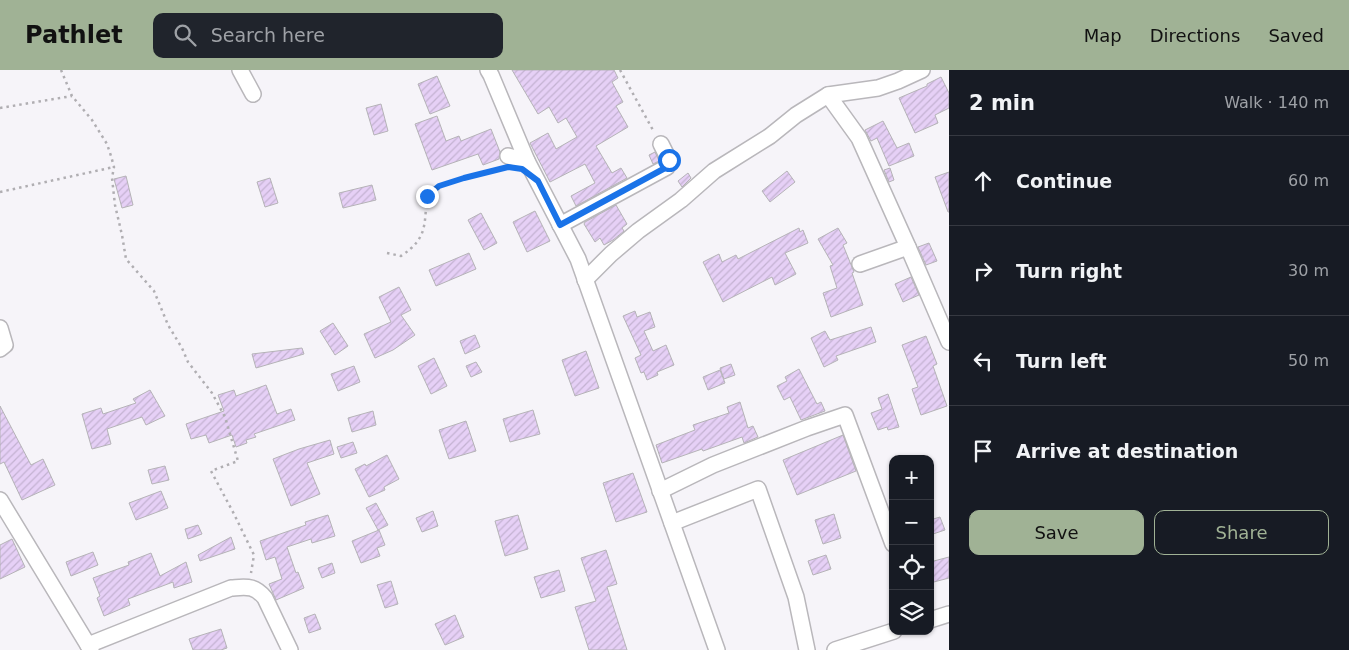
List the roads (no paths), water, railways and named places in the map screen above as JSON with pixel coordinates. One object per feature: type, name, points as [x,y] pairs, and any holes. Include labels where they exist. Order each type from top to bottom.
[{"type":"street","points":[[240,70],[253,94]]},
{"type":"street","points":[[488,70],[527,160],[578,260],[717,650]]},
{"type":"street","points":[[585,280],[638,231],[680,200],[714,171],[770,136],[796,115],[828,95],[878,88],[922,70]]},
{"type":"street","points":[[828,95],[859,138],[948,339]]},
{"type":"street","points":[[560,225],[667,167],[669,160],[661,144]]},
{"type":"street","points":[[508,162],[527,160]]},
{"type":"street","points":[[860,264],[908,246]]},
{"type":"street","points":[[0,328],[4,345],[0,348]]},
{"type":"street","points":[[660,491],[713,465],[845,415],[889,533]]},
{"type":"street","points":[[672,523],[758,489],[796,597],[807,650]]},
{"type":"street","points":[[0,500],[90,648],[231,588],[249,587],[259,591],[265,598],[290,650]]},
{"type":"street","points":[[934,619],[949,614]]},
{"type":"street","points":[[835,650],[889,633]]}]
